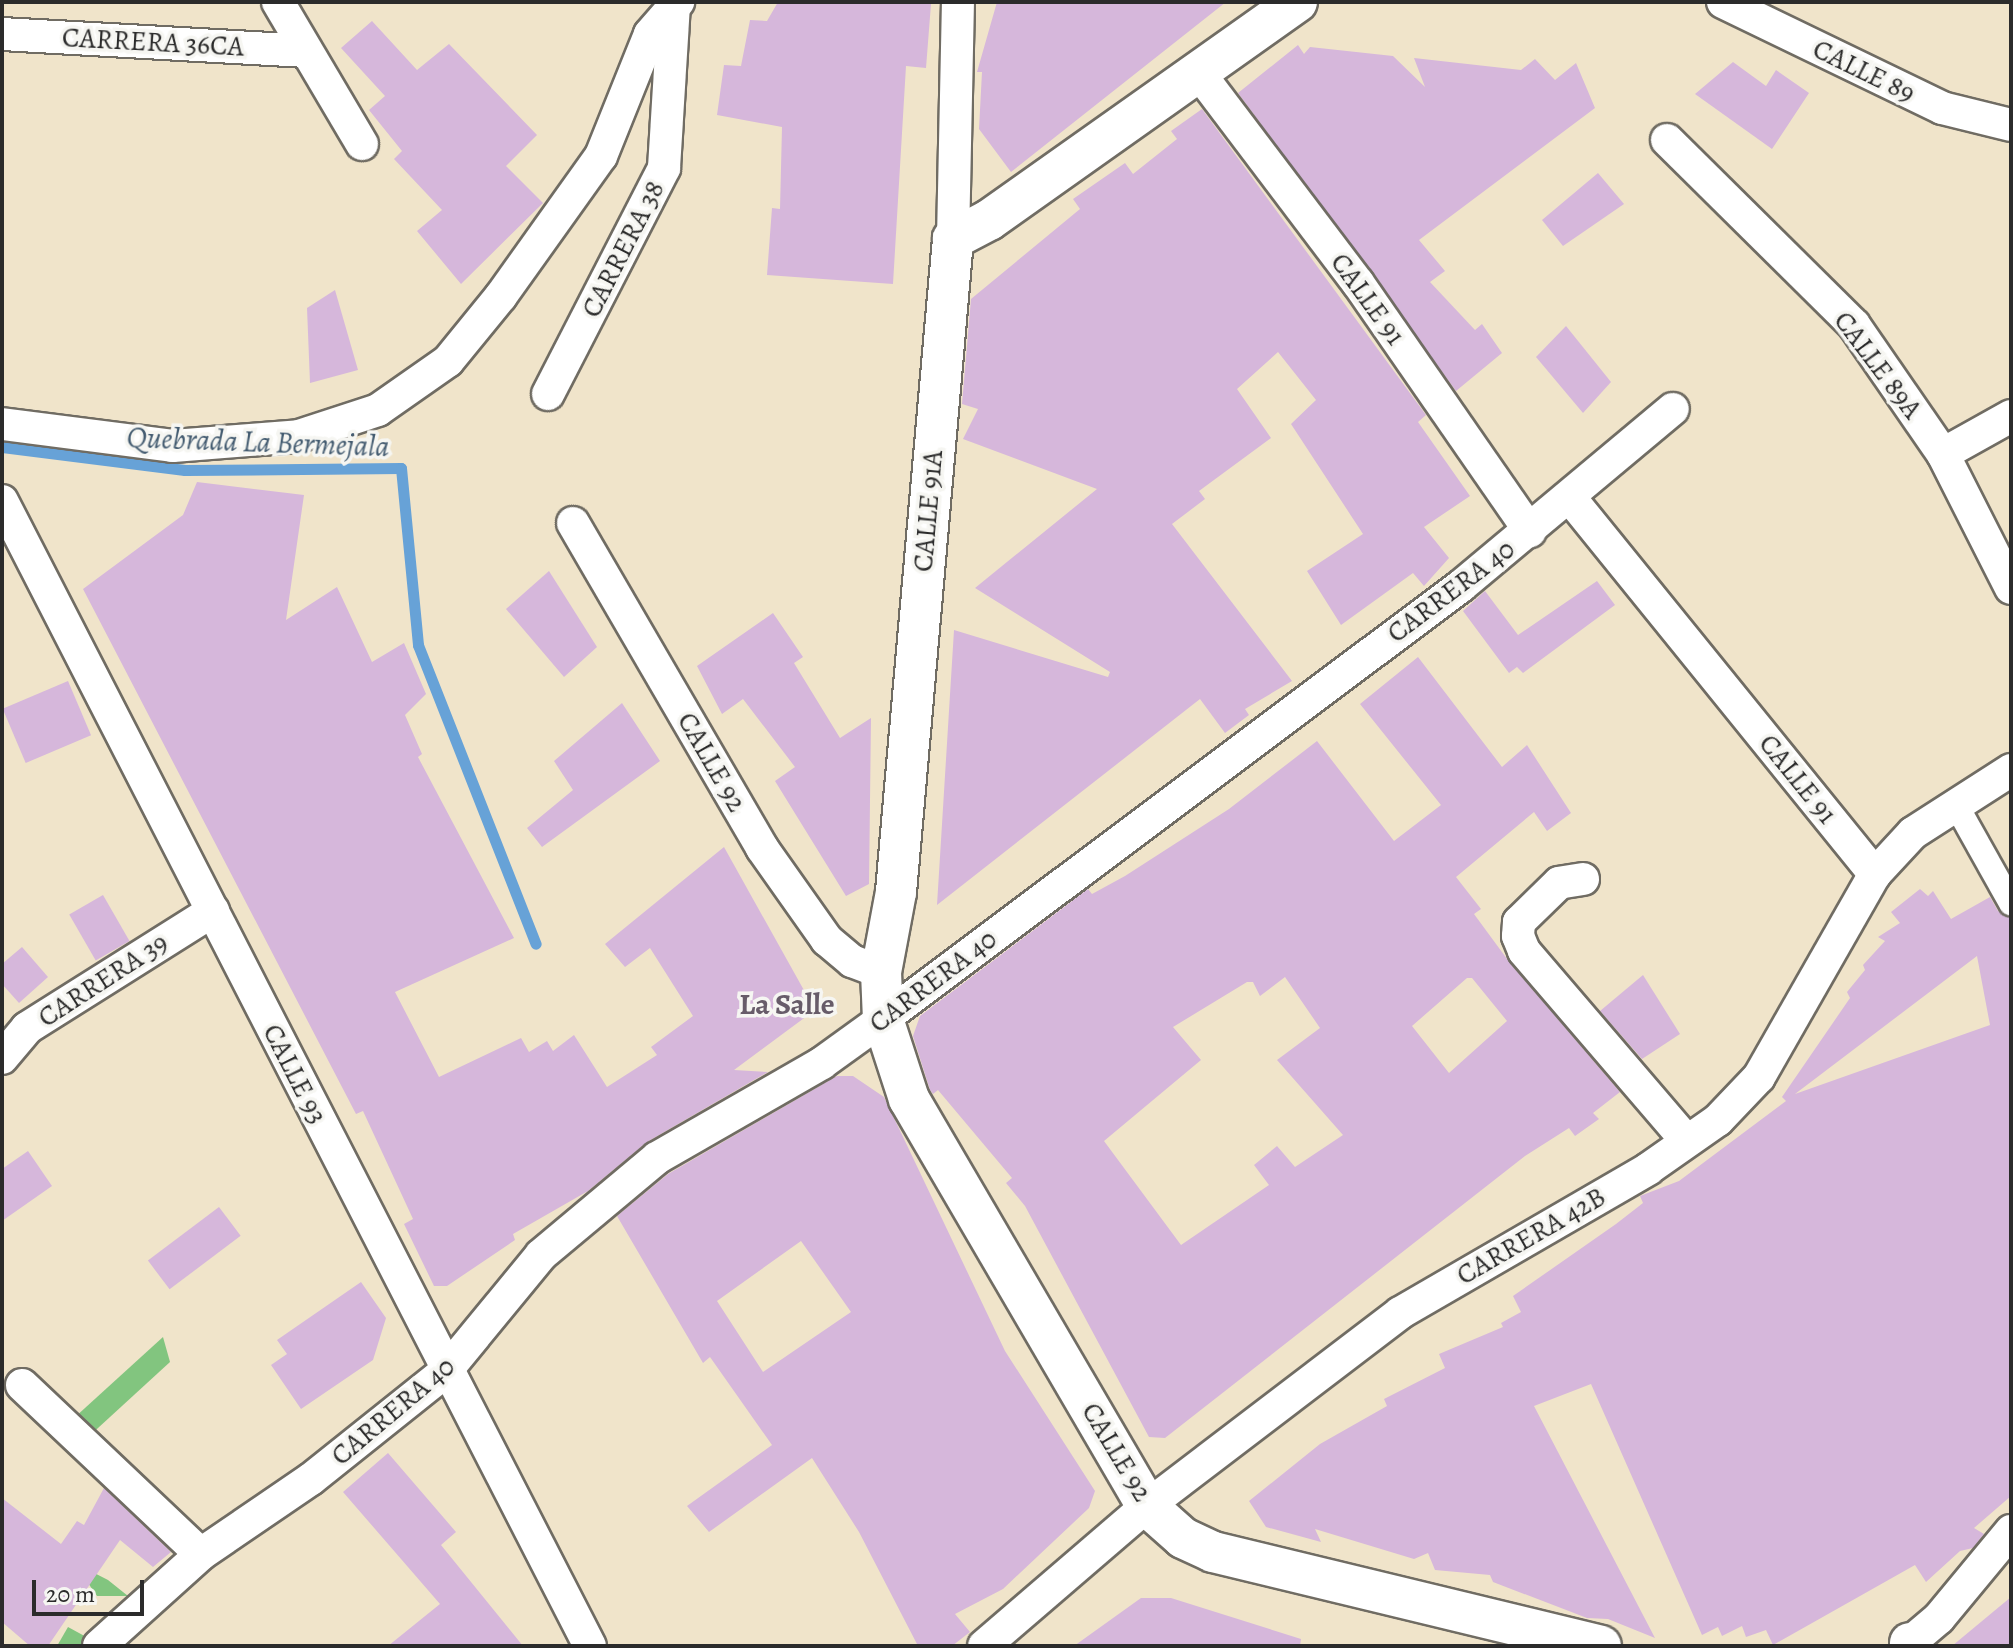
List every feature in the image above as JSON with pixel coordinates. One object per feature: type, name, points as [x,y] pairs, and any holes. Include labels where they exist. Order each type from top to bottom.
[{"type":"street","points":[[278,2],[362,144]]},
{"type":"street","name":"CALLE 91A","points":[[883,1019],[881,972],[896,892],[953,239],[958,2]]},
{"type":"street","points":[[953,239],[989,220],[1297,2]]},
{"type":"street","name":"CALLE 89","points":[[1723,2],[1942,108],[2011,125]]},
{"type":"street","points":[[2,424],[173,446],[299,436],[378,410],[448,361],[501,296],[601,156],[650,34],[676,4]]},
{"type":"street","name":"CARRERA 38","points":[[548,394],[664,168],[676,4]]},
{"type":"street","name":"CARRERA 36CA","points":[[2,34],[305,51]]},
{"type":"street","name":"CALLE 91","points":[[1199,73],[1358,283],[1530,531]]},
{"type":"street","name":"CALLE 89A","points":[[1667,140],[1854,325],[1943,454],[2011,588]]},
{"type":"street","name":"CARRERA 40","points":[[99,1646],[201,1554],[311,1479],[445,1372],[541,1255],[657,1158],[822,1063],[883,1019],[1530,531],[1673,409]]},
{"type":"street","points":[[1943,454],[2011,416]]},
{"type":"street","name":"CALLE 91","points":[[1571,499],[1875,874]]},
{"type":"street","name":"CALLE 93","points":[[2,501],[445,1372],[590,1646]]},
{"type":"street","name":"CALLE 92","points":[[573,523],[762,848],[827,940],[852,961],[881,972]]},
{"type":"street","name":"CARRERA 42B","points":[[984,1646],[1147,1506],[1400,1313],[1718,1120],[1759,1077],[1875,874],[1913,833],[1955,803],[2011,770]]},
{"type":"street","points":[[1955,803],[2011,903]]},
{"type":"street","points":[[1583,879],[1559,883],[1519,922],[1518,936],[1524,951],[1687,1141]]},
{"type":"street","name":"CARRERA 39","points":[[2,1058],[15,1028],[213,911]]},
{"type":"street","name":"CALLE 92","points":[[883,1019],[909,1099],[1147,1506],[1183,1538],[1213,1552],[1601,1646]]},
{"type":"street","points":[[22,1385],[201,1554]]},
{"type":"street","points":[[1909,1645],[1939,1618],[2011,1531]]},
{"type":"green space","points":[[163,1337],[170,1362],[86,1439],[74,1418]]},
{"type":"green space","points":[[22,1536],[108,1580],[128,1596],[97,1596],[88,1583]]},
{"type":"green space","points":[[68,1627],[90,1639],[85,1646],[57,1646]]},
{"type":"building","points":[[778,2],[931,4],[926,68],[906,66],[893,284],[767,275],[772,208],[780,209],[782,127],[717,115],[724,65],[741,66],[750,20],[767,21]]},
{"type":"building","points":[[997,2],[1226,2],[1011,172],[979,129],[982,72],[977,72]]},
{"type":"building","points":[[372,21],[417,70],[449,44],[537,135],[506,166],[543,203],[461,284],[417,231],[442,210],[394,159],[402,151],[369,110],[385,96],[341,48]]},
{"type":"building","points":[[1298,45],[1304,54],[1310,47],[1393,56],[1425,87],[1414,58],[1521,70],[1535,59],[1555,80],[1576,63],[1595,108],[1419,240],[1445,271],[1430,282],[1475,330],[1482,324],[1502,353],[1456,391],[1238,93]]},
{"type":"building","points":[[1733,62],[1766,86],[1776,70],[1809,93],[1772,149],[1695,94]]},
{"type":"building","points":[[1202,109],[1426,415],[1418,422],[1470,496],[1424,527],[1449,558],[1424,586],[1413,573],[1341,625],[1307,571],[1363,534],[1291,424],[1316,400],[1278,352],[1237,389],[1271,438],[1199,491],[1205,499],[1172,524],[1292,681],[1245,709],[1249,715],[1225,733],[1200,699],[937,905],[954,630],[1108,677],[1110,672],[975,588],[1097,489],[963,439],[978,409],[962,404],[971,299],[1080,209],[1073,199],[1125,163],[1133,174],[1177,139],[1171,131]]},
{"type":"building","points":[[1598,173],[1624,204],[1563,246],[1542,220]]},
{"type":"building","points":[[335,290],[358,370],[310,383],[307,308]]},
{"type":"building","points":[[1566,326],[1611,382],[1583,413],[1536,357]]},
{"type":"building","points":[[197,482],[304,495],[286,620],[337,587],[372,662],[404,643],[426,694],[405,715],[422,754],[418,757],[514,938],[395,992],[439,1077],[521,1038],[529,1052],[547,1041],[553,1051],[574,1035],[607,1087],[657,1055],[651,1047],[693,1016],[650,948],[625,967],[605,944],[724,847],[815,1010],[734,1070],[768,1072],[647,1142],[588,1191],[513,1234],[515,1240],[447,1286],[434,1286],[404,1224],[413,1219],[363,1111],[356,1114],[83,589],[183,515]]},
{"type":"building","points":[[549,571],[597,647],[564,677],[506,609]]},
{"type":"building","points":[[1597,581],[1615,605],[1523,673],[1517,667],[1509,673],[1463,611],[1485,591],[1518,635]]},
{"type":"building","points":[[773,613],[803,657],[794,663],[840,738],[871,718],[869,884],[846,896],[775,781],[795,767],[743,699],[722,714],[697,666]]},
{"type":"building","points":[[1418,657],[1502,767],[1527,745],[1571,813],[1547,831],[1534,812],[1456,877],[1481,909],[1474,914],[1510,963],[1620,1092],[1593,1113],[1599,1119],[1575,1136],[1569,1128],[1525,1156],[1165,1438],[1149,1437],[1025,1206],[1006,1183],[1012,1178],[938,1090],[933,1094],[930,1090],[913,1036],[920,1016],[1088,889],[1092,894],[1125,876],[1229,809],[1317,741],[1394,841],[1441,805],[1360,704]],"holes":[[[1285,977],[1320,1028],[1277,1060],[1343,1135],[1295,1167],[1277,1146],[1254,1165],[1269,1185],[1181,1245],[1104,1141],[1201,1060],[1173,1027],[1247,982],[1253,982],[1260,996]],[[1467,978],[1472,978],[1507,1021],[1449,1073],[1412,1026]]]},
{"type":"building","points":[[68,681],[91,735],[26,763],[3,709]]},
{"type":"building","points":[[622,703],[660,761],[542,847],[527,828],[573,790],[554,761]]},
{"type":"building","points":[[1920,889],[1928,896],[1933,891],[1951,919],[1990,897],[1998,911],[2011,918],[2011,1496],[1974,1528],[1984,1534],[1973,1548],[1960,1551],[1926,1582],[1915,1565],[1773,1645],[1766,1630],[1746,1637],[1742,1626],[1722,1636],[1718,1627],[1702,1635],[1591,1384],[1534,1406],[1655,1638],[1608,1619],[1587,1618],[1493,1582],[1490,1575],[1435,1570],[1428,1553],[1414,1559],[1315,1529],[1321,1542],[1266,1527],[1249,1501],[1320,1444],[1387,1406],[1384,1399],[1445,1368],[1439,1354],[1503,1327],[1501,1323],[1521,1312],[1513,1296],[1643,1203],[1640,1196],[1679,1181],[1786,1101],[1782,1097],[1850,998],[1847,992],[1865,970],[1863,965],[1885,941],[1878,937],[1900,923],[1891,912]],"holes":[[[1977,956],[1990,1025],[1795,1094]]]},
{"type":"building","points":[[103,895],[130,941],[96,960],[69,914]]},
{"type":"building","points":[[22,947],[48,977],[19,1003],[2,984],[2,964]]},
{"type":"building","points":[[1643,975],[1680,1034],[1642,1059],[1600,1011]]},
{"type":"building","points":[[837,1076],[853,1076],[884,1097],[1005,1351],[1095,1491],[1089,1508],[1003,1589],[955,1614],[970,1632],[952,1646],[918,1646],[859,1532],[812,1458],[709,1532],[687,1506],[772,1445],[710,1357],[703,1363],[617,1216],[668,1174]],"holes":[[[801,1241],[851,1312],[763,1372],[717,1301]]]},
{"type":"building","points":[[28,1151],[52,1186],[2,1221],[2,1169]]},
{"type":"building","points":[[219,1207],[241,1236],[170,1289],[148,1261]]},
{"type":"building","points":[[361,1282],[386,1318],[373,1360],[301,1409],[271,1365],[287,1354],[277,1340]]},
{"type":"building","points":[[388,1453],[456,1532],[441,1545],[523,1646],[388,1646],[440,1604],[343,1492]]},
{"type":"building","points":[[104,1488],[171,1552],[153,1567],[120,1540],[48,1646],[30,1646],[2,1622],[2,1498],[61,1544],[77,1521],[84,1525]]},
{"type":"building","points":[[2011,1597],[2011,1646],[1952,1646]]},
{"type":"building","points":[[1141,1598],[1171,1598],[1301,1639],[1300,1646],[1074,1646]]},
{"type":"waterway","name":"Quebrada La Bermejala","points":[[2,447],[185,470],[401,468],[418,645],[536,944]]},
{"type":"district","name":"La Salle","points":[[787,1004]]}]
